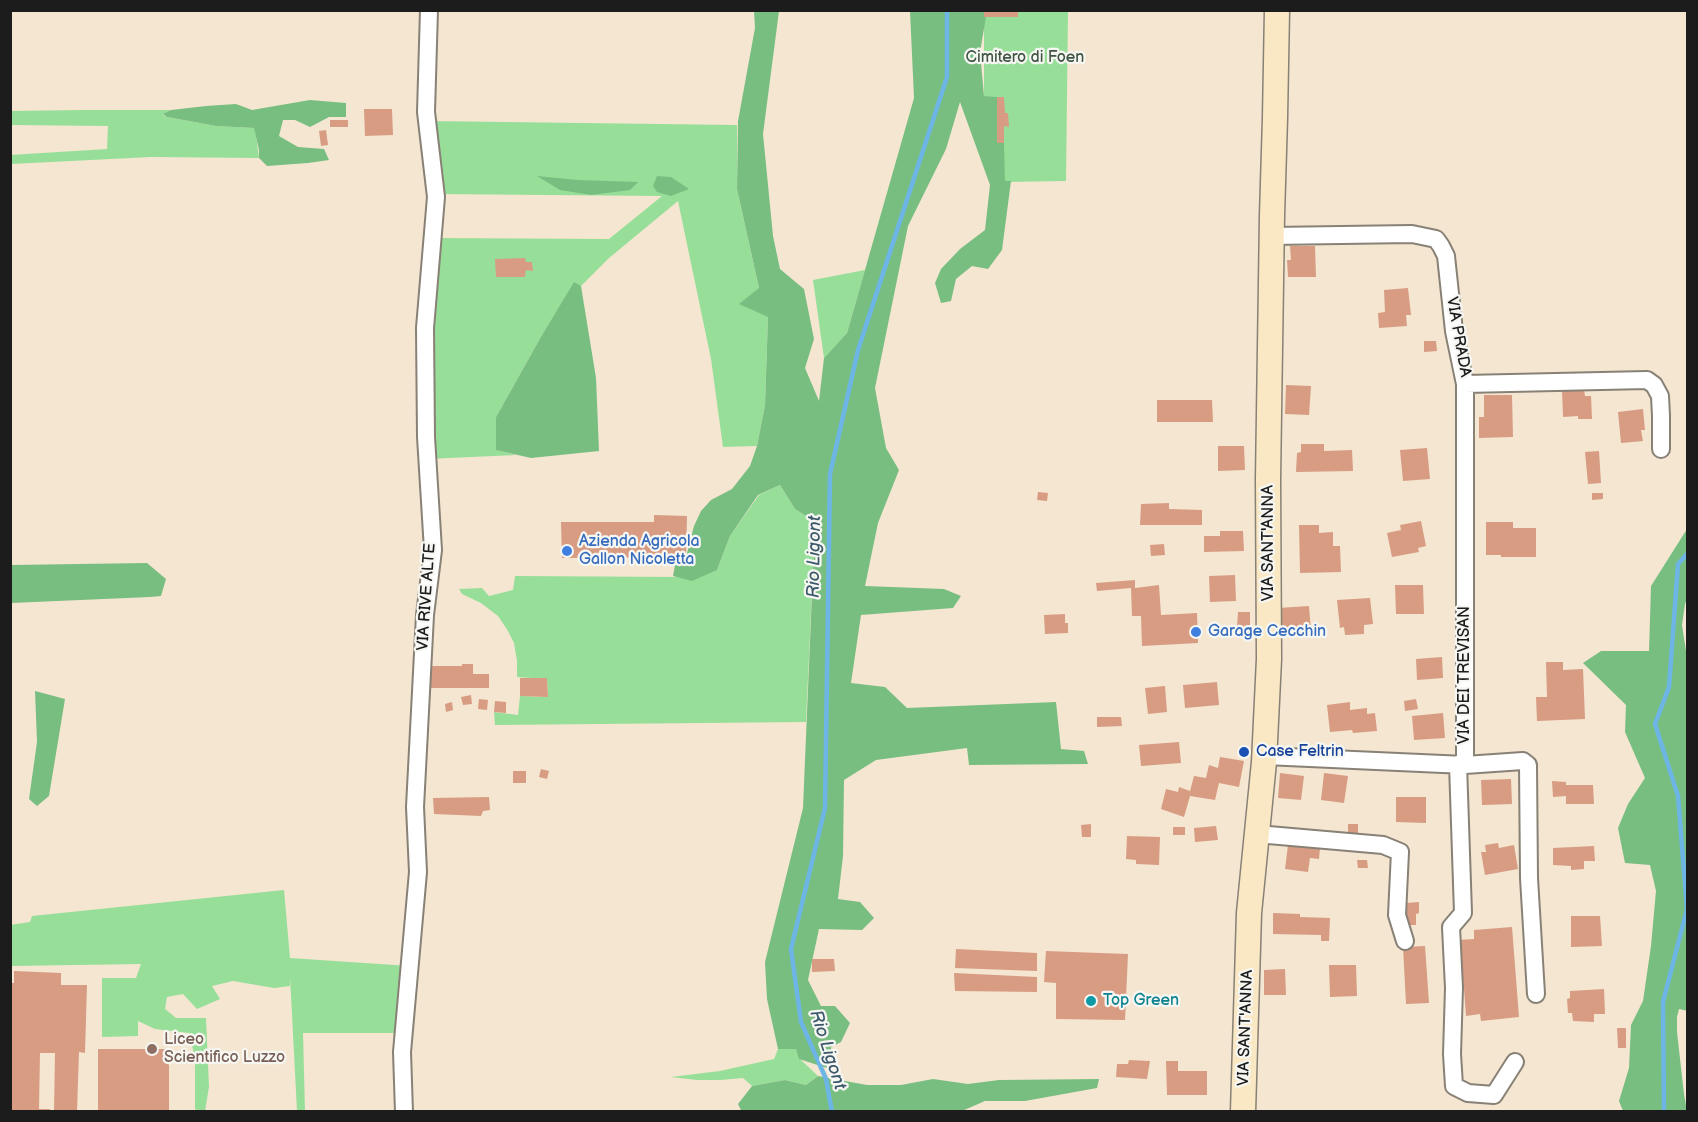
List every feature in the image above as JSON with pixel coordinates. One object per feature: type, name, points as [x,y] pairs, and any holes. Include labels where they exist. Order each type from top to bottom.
[{"type":"main road","name":"VIA SANT'ANNA","points":[[1243,1112],[1249,912],[1265,756],[1269,659],[1268,479],[1277,10]]},
{"type":"street","name":"VIA RIVE ALTE","points":[[404,1112],[402,1052],[418,872],[415,807],[425,615],[433,550],[426,437],[425,328],[436,197],[426,111],[429,10]]},
{"type":"street","name":"VIA PRADA","points":[[1271,236],[1412,234],[1436,239],[1446,256],[1454,331],[1465,384],[1647,380],[1654,385],[1660,396],[1661,449]]},
{"type":"street","name":"VIA DEI TREVISAN","points":[[1265,756],[1461,765],[1465,384]]},
{"type":"street","points":[[1515,1062],[1494,1095],[1468,1094],[1454,1086],[1452,1054],[1454,988],[1450,927],[1463,913],[1461,765],[1523,761],[1528,765],[1529,878],[1536,994]]},
{"type":"street","points":[[1257,834],[1383,845],[1400,852],[1397,915],[1405,941]]},
{"type":"green space","points":[[754,11],[779,11],[763,134],[773,236],[780,269],[804,289],[814,339],[805,368],[819,401],[824,358],[847,333],[914,98],[910,11],[987,11],[980,52],[984,96],[997,97],[997,143],[1004,143],[1005,181],[1011,181],[1002,250],[988,269],[972,266],[956,279],[951,301],[941,303],[935,283],[941,269],[960,249],[985,230],[990,185],[960,102],[946,149],[908,226],[875,388],[886,448],[899,470],[878,523],[865,586],[944,589],[961,596],[953,608],[861,615],[851,683],[885,687],[907,708],[1056,702],[1061,749],[1084,751],[1088,764],[969,765],[967,748],[876,760],[844,780],[843,856],[838,899],[860,902],[874,918],[862,930],[819,929],[808,980],[821,1006],[835,1006],[850,1023],[841,1042],[831,1047],[833,1070],[799,1059],[796,1049],[778,1049],[767,999],[765,962],[803,808],[815,522],[795,509],[780,485],[758,495],[730,536],[717,570],[692,581],[673,576],[675,565],[686,557],[694,526],[701,511],[711,500],[732,489],[750,466],[757,446],[765,405],[768,317],[739,304],[759,288],[737,189],[738,121],[755,28]]},
{"type":"green space","name":"Cimitero di Foen","points":[[984,11],[1068,11],[1066,181],[1005,182],[997,143],[997,98],[984,96]]},
{"type":"green space","points":[[310,100],[346,103],[346,117],[329,117],[310,127],[295,120],[283,120],[279,136],[298,147],[324,149],[329,160],[267,166],[259,158],[254,128],[216,126],[167,117],[163,114],[171,110],[236,104],[252,110]]},
{"type":"green space","points":[[171,110],[163,115],[216,126],[255,128],[259,158],[151,157],[11,164],[10,155],[107,149],[108,126],[11,125],[11,111]]},
{"type":"green space","points":[[427,121],[737,125],[737,189],[759,288],[768,316],[765,405],[757,446],[723,447],[711,359],[678,201],[609,258],[581,286],[574,283],[496,417],[497,450],[516,455],[427,459],[432,238],[609,239],[662,196],[435,194]]},
{"type":"green space","points":[[537,176],[638,182],[630,190],[591,195],[560,190]]},
{"type":"green space","points":[[657,176],[671,177],[689,189],[671,196],[657,192],[653,186]]},
{"type":"green space","points":[[865,270],[847,333],[824,358],[813,280]]},
{"type":"green space","points":[[574,282],[581,286],[596,378],[599,451],[531,458],[496,450],[496,417]]},
{"type":"green space","points":[[780,485],[795,509],[815,522],[806,722],[495,725],[494,712],[518,715],[520,696],[548,697],[547,679],[517,677],[514,643],[508,631],[498,616],[481,603],[462,594],[459,589],[482,588],[489,596],[513,590],[515,576],[682,577],[717,570],[730,536],[759,495]]},
{"type":"green space","points":[[1687,529],[1687,599],[1682,625],[1688,664],[1688,1011],[1679,1009],[1677,1032],[1687,1111],[1623,1111],[1619,1101],[1629,1068],[1631,1025],[1643,1001],[1656,891],[1650,865],[1625,863],[1618,828],[1628,804],[1645,778],[1625,732],[1626,705],[1583,663],[1601,651],[1649,651],[1651,586]]},
{"type":"green space","points":[[147,563],[166,579],[161,596],[11,603],[11,565]]},
{"type":"green space","points":[[35,691],[65,699],[49,796],[37,806],[29,799],[37,742]]},
{"type":"green space","points":[[284,890],[290,958],[409,966],[403,1033],[303,1033],[305,1111],[297,1111],[290,976],[290,986],[274,988],[233,981],[212,986],[220,999],[197,1009],[183,994],[167,997],[165,1009],[176,1018],[206,1018],[209,1087],[205,1111],[197,1111],[195,1109],[195,1058],[189,1033],[155,1029],[138,1021],[138,1036],[102,1037],[102,978],[136,978],[141,964],[11,966],[10,925],[30,922],[32,916]]},
{"type":"green space","points":[[778,1049],[796,1049],[800,1059],[818,1076],[806,1085],[785,1080],[752,1086],[743,1078],[697,1080],[671,1077],[720,1071],[774,1059]]},
{"type":"green space","points":[[818,1076],[867,1085],[901,1085],[933,1079],[968,1084],[999,1080],[1099,1079],[1097,1088],[1025,1101],[985,1101],[962,1111],[742,1112],[738,1104],[752,1086],[785,1080],[806,1085]]},
{"type":"building","points":[[984,10],[1018,10],[1018,17],[984,17]]},
{"type":"building","points":[[997,97],[1004,97],[1005,113],[1008,113],[1009,127],[1004,126],[1004,143],[997,143]]},
{"type":"building","points":[[364,109],[392,109],[393,135],[365,136]]},
{"type":"building","points":[[330,120],[348,120],[348,127],[330,127]]},
{"type":"building","points":[[326,130],[328,145],[321,146],[319,131]]},
{"type":"building","points":[[1290,246],[1315,246],[1316,277],[1288,277],[1287,260],[1291,260]]},
{"type":"building","points":[[525,258],[526,262],[532,262],[533,271],[526,270],[525,277],[496,277],[495,259]]},
{"type":"building","points":[[1408,288],[1411,315],[1406,315],[1407,326],[1379,328],[1378,313],[1385,312],[1384,290]]},
{"type":"building","points":[[1424,341],[1436,341],[1437,351],[1424,352]]},
{"type":"building","points":[[1286,385],[1311,386],[1309,415],[1285,414]]},
{"type":"building","points":[[1584,389],[1585,396],[1591,396],[1592,419],[1578,419],[1578,416],[1563,417],[1562,390]]},
{"type":"building","points":[[1484,395],[1512,395],[1513,437],[1479,438],[1479,417],[1484,417]]},
{"type":"building","points":[[1157,400],[1212,400],[1213,422],[1157,422]]},
{"type":"building","points":[[1643,409],[1645,430],[1641,430],[1643,441],[1621,443],[1618,412]]},
{"type":"building","points":[[1301,444],[1324,444],[1324,451],[1352,450],[1353,471],[1296,472],[1297,453],[1301,452]]},
{"type":"building","points":[[1218,446],[1244,446],[1245,470],[1218,471]]},
{"type":"building","points":[[1427,448],[1430,479],[1403,481],[1400,450]]},
{"type":"building","points":[[1599,451],[1601,483],[1588,484],[1585,452]]},
{"type":"building","points":[[1038,492],[1048,493],[1047,501],[1037,500]]},
{"type":"building","points":[[1592,493],[1603,493],[1603,499],[1592,500]]},
{"type":"building","points":[[1169,503],[1169,509],[1202,510],[1202,525],[1140,525],[1141,504]]},
{"type":"building","points":[[654,515],[687,516],[686,557],[562,558],[561,522],[654,522]]},
{"type":"building","points":[[1421,521],[1426,546],[1418,548],[1419,552],[1392,557],[1387,533],[1401,530],[1400,525]]},
{"type":"building","points":[[1486,522],[1513,522],[1513,528],[1536,528],[1536,557],[1486,555]]},
{"type":"building","points":[[1299,525],[1319,525],[1319,533],[1333,532],[1333,546],[1340,546],[1341,572],[1300,573]]},
{"type":"building","points":[[1220,531],[1243,531],[1244,551],[1204,552],[1204,536],[1220,536]]},
{"type":"building","points":[[1164,544],[1165,555],[1151,556],[1150,545]]},
{"type":"building","points":[[1235,575],[1236,601],[1210,602],[1209,576]]},
{"type":"building","points":[[1135,580],[1135,588],[1159,585],[1161,615],[1197,613],[1198,643],[1142,646],[1141,616],[1132,616],[1131,588],[1097,591],[1096,583]]},
{"type":"building","points":[[1395,585],[1423,585],[1424,614],[1396,614]]},
{"type":"building","points":[[1370,598],[1373,624],[1364,625],[1364,634],[1345,635],[1344,627],[1340,628],[1337,600]]},
{"type":"building","points":[[1309,606],[1311,632],[1280,634],[1278,608]]},
{"type":"building","points":[[1238,612],[1250,612],[1250,627],[1237,627]]},
{"type":"building","points":[[1065,614],[1068,633],[1045,634],[1044,615]]},
{"type":"building","points":[[1442,657],[1443,678],[1417,680],[1416,659]]},
{"type":"building","points":[[1546,662],[1563,662],[1563,670],[1583,669],[1585,719],[1537,721],[1536,697],[1547,697]]},
{"type":"building","points":[[462,664],[473,664],[473,674],[489,674],[489,688],[427,688],[427,666],[462,666]]},
{"type":"building","points":[[520,678],[547,678],[548,697],[520,696]]},
{"type":"building","points":[[1217,682],[1219,705],[1185,708],[1183,685]]},
{"type":"building","points":[[1165,686],[1167,712],[1148,714],[1145,688]]},
{"type":"building","points":[[471,695],[472,704],[463,705],[461,697]]},
{"type":"building","points":[[479,699],[488,700],[487,710],[478,709]]},
{"type":"building","points":[[1416,699],[1418,709],[1405,711],[1404,701]]},
{"type":"building","points":[[495,701],[506,702],[506,713],[494,712]]},
{"type":"building","points":[[452,702],[453,710],[446,712],[445,704]]},
{"type":"building","points":[[1350,702],[1350,710],[1367,708],[1367,714],[1375,713],[1377,731],[1330,732],[1327,705]]},
{"type":"building","points":[[1443,713],[1445,738],[1414,740],[1412,716]]},
{"type":"building","points":[[1097,717],[1121,717],[1122,726],[1097,727]]},
{"type":"building","points":[[1179,742],[1181,763],[1141,766],[1139,745]]},
{"type":"building","points":[[1220,757],[1244,761],[1239,787],[1219,783],[1215,800],[1190,796],[1184,817],[1161,809],[1166,789],[1178,792],[1179,787],[1190,791],[1194,776],[1206,778],[1209,765],[1218,768]]},
{"type":"building","points":[[541,769],[549,771],[547,779],[539,777]]},
{"type":"building","points":[[513,771],[526,771],[526,783],[513,783]]},
{"type":"building","points":[[1280,773],[1304,776],[1301,800],[1278,798]]},
{"type":"building","points":[[1324,773],[1348,776],[1344,803],[1321,800]]},
{"type":"building","points":[[1511,779],[1512,804],[1482,805],[1481,780]]},
{"type":"building","points":[[1552,781],[1566,782],[1566,785],[1593,785],[1594,804],[1566,804],[1566,796],[1553,797]]},
{"type":"building","points":[[489,797],[490,810],[483,811],[481,816],[434,814],[433,798]]},
{"type":"building","points":[[1396,797],[1426,797],[1426,823],[1396,822]]},
{"type":"building","points":[[1091,824],[1091,837],[1082,837],[1081,825]]},
{"type":"building","points":[[1348,824],[1358,824],[1358,833],[1348,833]]},
{"type":"building","points":[[1216,826],[1218,840],[1195,842],[1194,828]]},
{"type":"building","points":[[1173,827],[1185,827],[1185,835],[1173,835]]},
{"type":"building","points":[[1127,836],[1160,837],[1159,865],[1136,864],[1136,860],[1126,859]]},
{"type":"building","points":[[1498,843],[1499,848],[1514,845],[1518,869],[1485,875],[1481,852],[1486,852],[1485,845]]},
{"type":"building","points":[[1288,845],[1320,848],[1319,859],[1310,858],[1308,872],[1285,869]]},
{"type":"building","points":[[1594,846],[1595,861],[1584,861],[1584,869],[1571,870],[1571,866],[1553,865],[1553,848]]},
{"type":"building","points":[[1357,860],[1367,860],[1368,868],[1358,868]]},
{"type":"building","points":[[1419,902],[1416,925],[1407,925],[1406,903]]},
{"type":"building","points":[[1273,913],[1330,918],[1329,941],[1321,941],[1321,935],[1273,934]]},
{"type":"building","points":[[1571,916],[1600,916],[1602,946],[1571,947]]},
{"type":"building","points":[[1512,927],[1519,1017],[1481,1021],[1480,1014],[1466,1016],[1457,940],[1474,939],[1474,930]]},
{"type":"building","points":[[1425,946],[1429,1003],[1406,1004],[1403,947]]},
{"type":"building","points":[[956,949],[1037,953],[1037,971],[955,968]]},
{"type":"building","name":"Top Green","points":[[1046,951],[1128,954],[1125,1020],[1056,1019],[1056,983],[1044,982]]},
{"type":"building","points":[[812,959],[834,959],[835,971],[812,972]]},
{"type":"building","points":[[1329,965],[1356,965],[1357,996],[1330,997]]},
{"type":"building","points":[[1285,969],[1286,995],[1264,995],[1264,970]]},
{"type":"building","points":[[14,971],[61,973],[61,985],[87,985],[85,1053],[79,1052],[77,1112],[54,1112],[55,1053],[40,1053],[39,1109],[50,1109],[50,1112],[10,1112],[10,983],[14,983]]},
{"type":"building","points":[[954,973],[1037,977],[1037,992],[955,991]]},
{"type":"building","points":[[1604,989],[1605,1014],[1594,1014],[1594,1022],[1573,1021],[1572,1013],[1568,1013],[1567,999],[1570,998],[1570,991]]},
{"type":"building","points":[[1617,1028],[1626,1028],[1626,1048],[1618,1048]]},
{"type":"building","points":[[98,1049],[169,1049],[169,1110],[98,1111]]},
{"type":"building","points":[[1129,1060],[1150,1061],[1147,1079],[1116,1077],[1117,1064],[1128,1064]]},
{"type":"building","points":[[1166,1061],[1178,1061],[1178,1071],[1207,1071],[1207,1095],[1167,1095]]},
{"type":"waterway","name":"Rio Ligont","points":[[832,1112],[826,1079],[801,1022],[791,949],[825,808],[830,474],[858,350],[947,77],[947,10]]},
{"type":"waterway","points":[[1664,1112],[1663,1002],[1687,909],[1678,796],[1655,724],[1669,687],[1678,564],[1688,553]]},
{"type":"place","name":"Azienda Agricola Gallon Nicoletta","points":[[567,551]]},
{"type":"place","name":"Garage Cecchin","points":[[1196,632]]},
{"type":"place","name":"Case Feltrin","points":[[1244,752]]},
{"type":"place","name":"Top Green","points":[[1091,1001]]},
{"type":"place","name":"Liceo Scientifico Luzzo","points":[[152,1049]]}]
